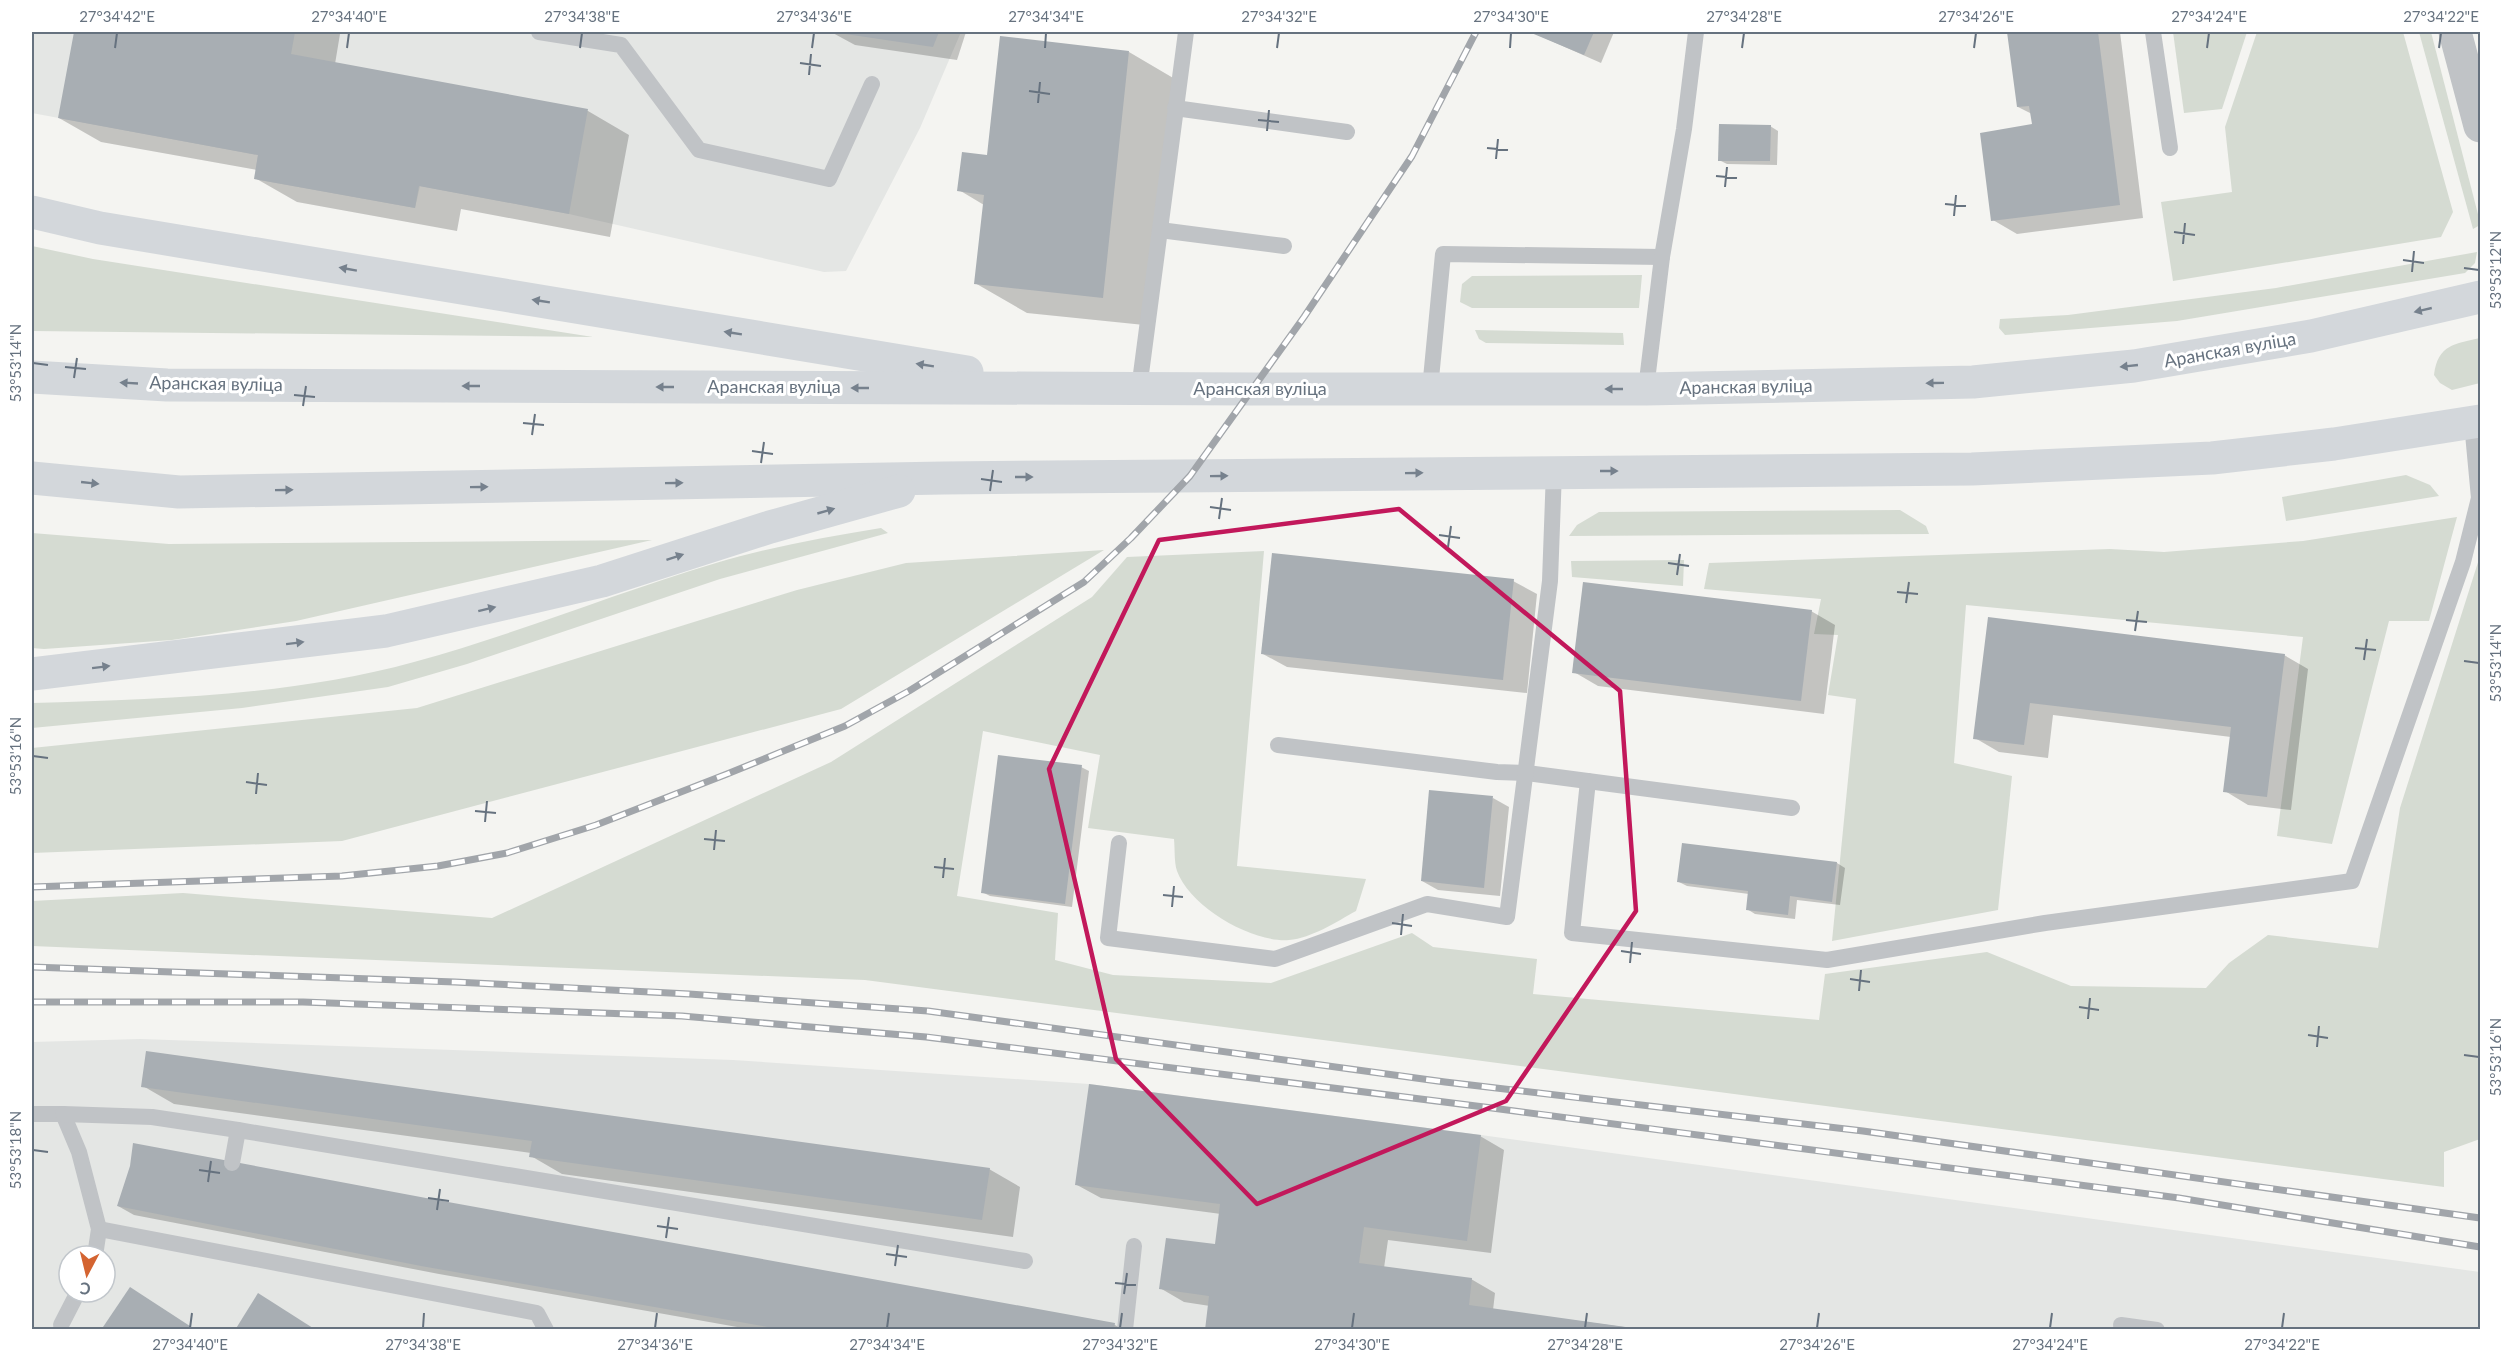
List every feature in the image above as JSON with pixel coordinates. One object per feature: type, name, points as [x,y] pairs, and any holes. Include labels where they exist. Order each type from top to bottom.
[{"type":"main road","points":[[32,212],[100,228],[1066,389]]},
{"type":"main road","name":"Аранская вуліца","points":[[32,377],[179,385],[1066,389],[1646,388],[1973,382],[2134,366],[2311,336],[2481,297]]},
{"type":"main road","points":[[32,477],[179,492],[944,478],[1972,469],[2212,458],[2334,444],[2476,422]]},
{"type":"main road","points":[[32,674],[386,631],[439,621],[602,581],[770,527],[944,478]]},
{"type":"street","points":[[2455,32],[2481,126]]},
{"type":"lane","points":[[539,32],[621,45],[699,150],[829,179],[872,84]]},
{"type":"lane","points":[[1139,389],[1186,32]]},
{"type":"lane","points":[[1646,388],[1662,257],[1684,129],[1696,32]]},
{"type":"lane","points":[[2153,32],[2170,148]]},
{"type":"lane","points":[[1175,108],[1347,132]]},
{"type":"lane","points":[[1160,230],[1284,246]]},
{"type":"lane","points":[[1430,389],[1443,254],[1662,257]]},
{"type":"lane","points":[[1588,781],[1572,933],[1827,960],[2045,923],[2352,881],[2463,562],[2479,498],[2476,422]]},
{"type":"lane","points":[[1119,843],[1108,938],[1275,959],[1427,904],[1507,917],[1550,581],[1554,471]]},
{"type":"lane","points":[[1278,745],[1497,772],[1527,773],[1792,808]]},
{"type":"lane","points":[[32,1114],[152,1117],[1025,1261]]},
{"type":"lane","points":[[63,1114],[79,1152],[99,1229],[97,1244]]},
{"type":"lane","points":[[232,1163],[238,1130]]},
{"type":"lane","points":[[99,1229],[537,1313],[546,1329]]},
{"type":"lane","points":[[1125,1329],[1134,1246]]},
{"type":"lane","points":[[61,1325],[72,1304]]},
{"type":"lane","points":[[2121,1325],[2157,1329]]},
{"type":"highlighted area","points":[[1399,509],[1620,691],[1636,911],[1506,1101],[1257,1204],[1116,1059],[1049,769],[1159,540]]},
{"type":"shaded area","points":[[32,32],[961,32],[920,128],[846,271],[824,272],[569,214],[420,186],[415,208],[254,179],[258,155],[32,113]]},
{"type":"shaded area","points":[[2173,32],[2247,32],[2222,109],[2184,113]]},
{"type":"shaded area","points":[[2257,32],[2403,32],[2453,212],[2441,237],[2173,281],[2161,202],[2232,192],[2225,127]]},
{"type":"shaded area","points":[[2419,32],[2431,32],[2480,222],[2480,225],[2473,229]]},
{"type":"shaded area","points":[[32,246],[93,259],[593,337],[32,331]]},
{"type":"shaded area","points":[[2477,252],[2475,263],[2465,273],[2177,321],[2005,335],[1999,328],[2000,319],[2068,315],[2276,288]]},
{"type":"shaded area","points":[[1642,275],[1639,308],[1472,308],[1460,302],[1462,284],[1472,276]]},
{"type":"shaded area","points":[[1475,330],[1623,333],[1624,345],[1486,343],[1479,339]]},
{"type":"shaded area","points":[[2480,338],[2480,383],[2452,390],[2440,383],[2434,375],[2439,357],[2444,351],[2456,344]]},
{"type":"shaded area","points":[[2406,475],[2430,485],[2439,496],[2286,521],[2282,497]]},
{"type":"shaded area","points":[[1900,510],[1926,526],[1929,534],[1569,536],[1577,525],[1599,512]]},
{"type":"shaded area","points":[[2457,517],[2429,621],[2389,621],[2332,844],[2277,836],[2303,637],[1966,605],[1954,763],[2012,776],[1998,910],[1832,941],[1856,699],[1828,695],[1838,635],[1814,634],[1821,599],[1704,589],[1709,563],[2110,549],[2164,552],[2303,541]]},
{"type":"shaded area","points":[[881,528],[888,533],[720,579],[467,664],[388,687],[242,708],[32,728],[32,703],[224,694],[320,682],[367,673],[452,651],[716,563],[798,543]]},
{"type":"shaded area","points":[[32,533],[169,544],[652,540],[296,621],[172,640],[44,649],[32,648]]},
{"type":"shaded area","points":[[1104,550],[841,709],[342,841],[32,853],[32,748],[417,708],[797,590],[906,563]]},
{"type":"shaded area","points":[[1264,551],[1237,866],[1366,879],[1356,911],[1315,933],[1298,939],[1274,939],[1241,929],[1208,909],[1184,884],[1176,867],[1174,839],[1088,828],[1100,755],[983,731],[957,896],[1058,913],[1055,960],[1113,975],[1271,983],[1412,933],[1433,947],[1537,959],[1533,994],[1819,1020],[1825,974],[1987,952],[2071,986],[2206,988],[2229,963],[2268,935],[2378,948],[2400,808],[2480,556],[2480,1139],[2444,1152],[2444,1187],[865,980],[32,946],[32,901],[183,893],[492,918],[831,762],[1092,597],[1127,557]]},
{"type":"shaded area","points":[[1684,560],[1683,586],[1572,577],[1571,561]]},
{"type":"shaded area","points":[[140,1039],[733,1060],[1089,1084],[1481,1135],[2480,1272],[2480,1329],[32,1329],[32,1042]]},
{"type":"building","points":[[74,32],[295,32],[291,54],[588,109],[569,214],[419,186],[415,208],[254,179],[258,155],[58,118]]},
{"type":"building","points":[[832,32],[939,32],[933,47]]},
{"type":"building","points":[[1529,32],[1594,32],[1584,55]]},
{"type":"building","points":[[2007,32],[2098,32],[2120,205],[1991,221],[1980,133],[2032,124],[2029,106],[2017,107]]},
{"type":"building","points":[[1000,36],[1129,51],[1103,298],[974,284],[984,195],[957,191],[962,152],[987,155]]},
{"type":"building","points":[[1719,124],[1771,125],[1770,161],[1718,161]]},
{"type":"building","points":[[1272,553],[1514,579],[1503,680],[1261,654]]},
{"type":"building","points":[[1583,582],[1812,610],[1801,701],[1572,673]]},
{"type":"building","points":[[1988,617],[2285,654],[2267,797],[2223,792],[2231,727],[2030,703],[2024,745],[1973,739]]},
{"type":"building","points":[[998,755],[1082,765],[1065,904],[981,893]]},
{"type":"building","points":[[1429,790],[1493,796],[1484,888],[1421,881]]},
{"type":"building","points":[[1682,843],[1837,862],[1832,902],[1790,896],[1788,915],[1746,910],[1748,891],[1677,882]]},
{"type":"building","points":[[146,1051],[990,1168],[982,1220],[529,1157],[532,1141],[141,1087]]},
{"type":"building","points":[[1089,1084],[1481,1135],[1467,1241],[1364,1227],[1359,1263],[1472,1278],[1469,1305],[1647,1330],[1205,1330],[1209,1296],[1159,1289],[1166,1238],[1215,1244],[1220,1204],[1075,1185]]},
{"type":"building","points":[[133,1143],[1115,1323],[1114,1330],[785,1330],[421,1266],[117,1206],[130,1166]]},
{"type":"building","points":[[130,1287],[196,1330],[101,1330]]},
{"type":"building","points":[[258,1293],[316,1330],[235,1330]]},
{"type":"railway","points":[[32,887],[342,876],[438,866],[507,853],[596,825],[727,774],[845,726],[909,691],[1084,582],[1131,538],[1190,476],[1304,317],[1412,156],[1476,32]]},
{"type":"railway","points":[[32,967],[455,982],[689,994],[928,1011],[1445,1082],[1863,1131],[2480,1218]]},
{"type":"railway","points":[[32,1002],[303,1002],[682,1016],[926,1037],[2179,1198],[2480,1247]]}]
